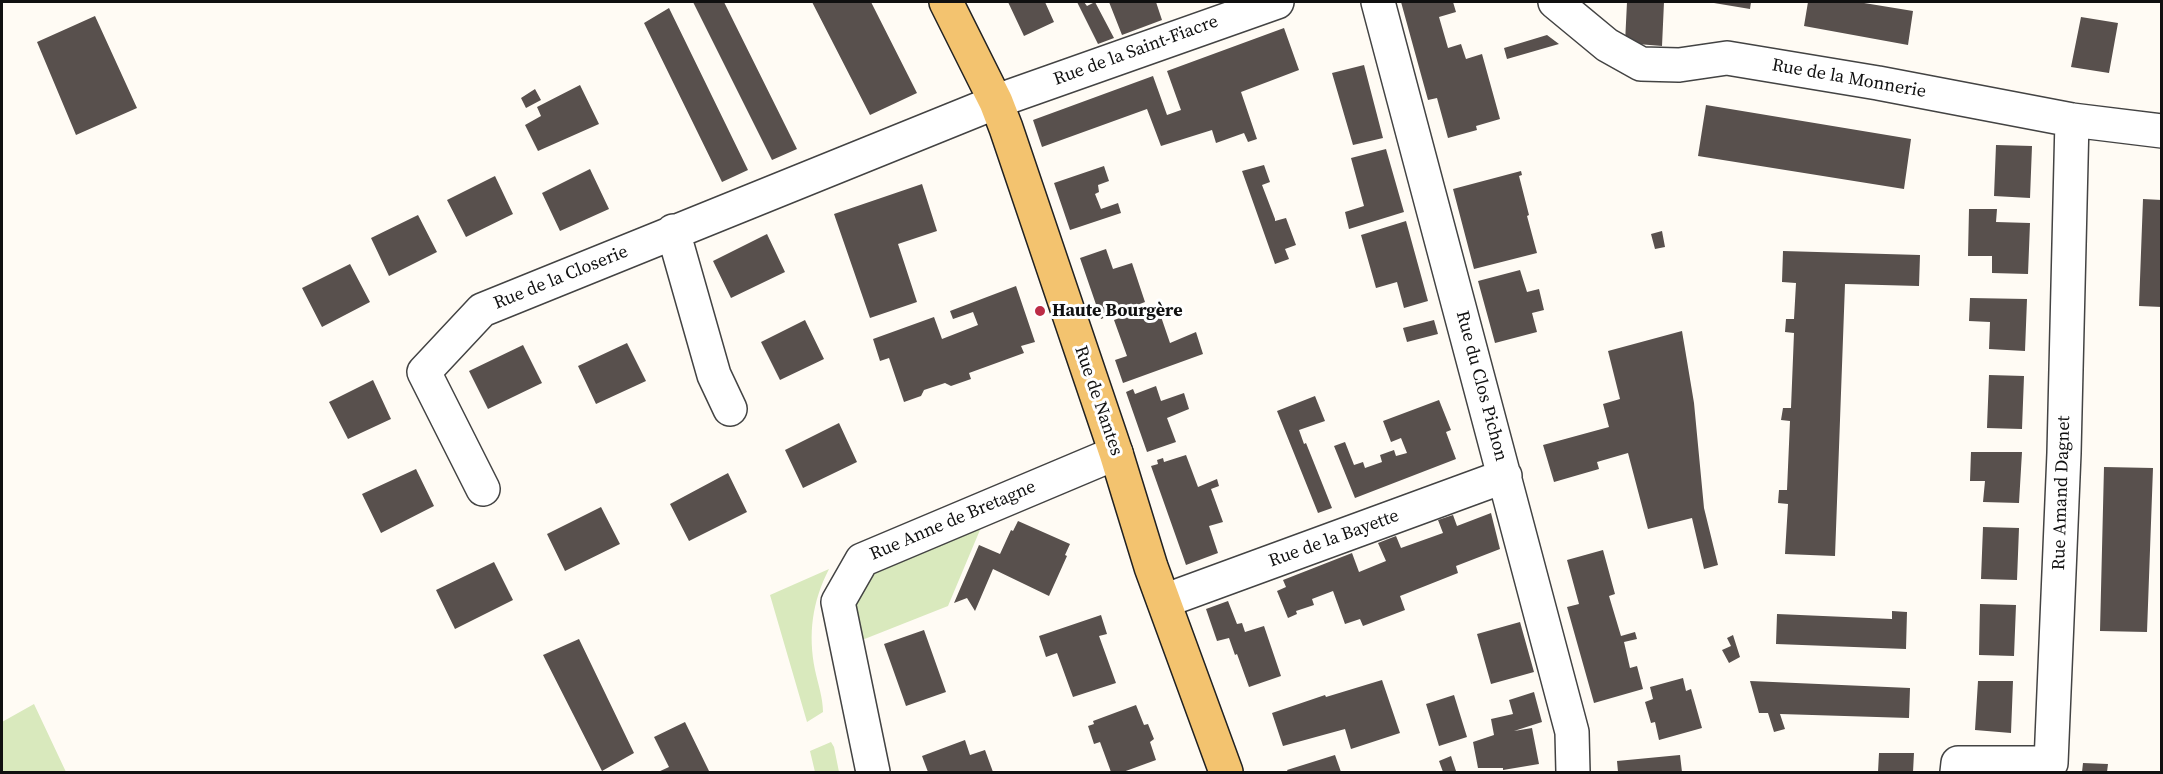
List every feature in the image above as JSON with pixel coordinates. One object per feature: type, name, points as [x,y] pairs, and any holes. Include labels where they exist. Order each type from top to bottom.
[{"type":"main road","name":"Rue de Nantes","points":[[946,2],[996,102],[1116,453],[1151,567],[1226,772]]},
{"type":"street","name":"Rue de la Saint-Fiacre","points":[[996,102],[1277,2]]},
{"type":"street","name":"Rue du Clos Pichon","points":[[1378,2],[1572,732],[1573,772]]},
{"type":"street","name":"Rue de la Monnerie","points":[[1555,2],[1607,45],[1641,64],[1679,65],[1727,58],[1866,81],[2072,120],[2162,131]]},
{"type":"street","name":"Rue de la Closerie","points":[[483,489],[424,372],[482,310],[996,102]]},
{"type":"street","name":"Rue Amand Dagnet","points":[[1957,772],[1958,764],[2051,763],[2064,453],[2072,120]]},
{"type":"street","points":[[674,231],[714,375],[730,409]]},
{"type":"street","name":"Rue Anne de Bretagne","points":[[873,772],[838,603],[862,560],[1116,453]]},
{"type":"street","name":"Rue de la Bayette","points":[[1164,601],[1505,476]]},
{"type":"green space","points":[[985,518],[948,606],[857,642],[855,605],[864,586],[881,565]]},
{"type":"green space","points":[[829,569],[815,606],[812,631],[813,657],[823,712],[807,722],[770,595]]},
{"type":"green space","points":[[34,704],[66,772],[2,772],[2,722]]},
{"type":"green space","points":[[831,742],[839,772],[815,772],[810,751]]},
{"type":"building","points":[[693,2],[724,2],[797,149],[772,160]]},
{"type":"building","points":[[812,2],[871,2],[917,93],[870,115]]},
{"type":"building","points":[[1008,2],[1045,2],[1054,22],[1024,36]]},
{"type":"building","points":[[1077,2],[1084,2],[1087,6],[1095,2],[1114,38],[1098,44]]},
{"type":"building","points":[[1109,2],[1156,2],[1162,20],[1122,35]]},
{"type":"building","points":[[1401,2],[1453,2],[1456,12],[1439,17],[1448,48],[1461,44],[1466,59],[1482,54],[1500,119],[1476,126],[1477,130],[1448,138],[1437,98],[1428,100]]},
{"type":"building","points":[[1627,2],[1664,2],[1662,46],[1625,43]]},
{"type":"building","points":[[1708,2],[1751,2],[1750,9]]},
{"type":"building","points":[[1808,2],[1858,2],[1913,11],[1908,45],[1804,26]]},
{"type":"building","points":[[669,8],[748,170],[722,182],[644,23]]},
{"type":"building","points":[[95,16],[137,108],[76,135],[37,42]]},
{"type":"building","points":[[2081,17],[2118,23],[2109,73],[2071,67]]},
{"type":"building","points":[[1284,28],[1299,70],[1241,92],[1257,139],[1248,142],[1244,133],[1216,143],[1212,130],[1161,146],[1147,109],[1042,147],[1033,120],[1153,76],[1167,115],[1181,110],[1167,71]]},
{"type":"building","points":[[1547,35],[1559,44],[1507,59],[1504,48]]},
{"type":"building","points":[[1364,65],[1383,138],[1353,145],[1332,73]]},
{"type":"building","points":[[580,85],[599,124],[538,151],[525,125],[541,116],[537,107]]},
{"type":"building","points":[[535,89],[541,100],[526,108],[521,98]]},
{"type":"building","points":[[1706,105],[1911,139],[1904,189],[1698,156]]},
{"type":"building","points":[[1996,145],[2032,146],[2030,198],[1994,196]]},
{"type":"building","points":[[1386,149],[1404,212],[1349,229],[1345,212],[1364,206],[1351,158]]},
{"type":"building","points":[[1264,165],[1270,182],[1262,185],[1275,221],[1286,218],[1296,245],[1285,249],[1289,259],[1275,264],[1242,171]]},
{"type":"building","points":[[1104,166],[1109,181],[1098,185],[1099,192],[1095,194],[1101,209],[1118,203],[1121,213],[1070,230],[1054,183]]},
{"type":"building","points":[[590,169],[609,209],[560,231],[542,193]]},
{"type":"building","points":[[1521,171],[1522,175],[1519,176],[1537,253],[1474,269],[1453,189]]},
{"type":"building","points":[[495,176],[513,214],[466,237],[447,200]]},
{"type":"building","points":[[922,184],[937,231],[898,244],[917,302],[870,318],[834,214]]},
{"type":"building","points":[[2143,199],[2162,200],[2162,307],[2139,306]]},
{"type":"building","points":[[1969,209],[1997,209],[1996,222],[2030,223],[2028,274],[1992,273],[1992,256],[1968,256]]},
{"type":"building","points":[[418,215],[437,252],[389,276],[371,238]]},
{"type":"building","points":[[1406,221],[1428,301],[1404,308],[1397,282],[1376,288],[1361,235]]},
{"type":"building","points":[[1662,231],[1665,247],[1655,249],[1651,234]]},
{"type":"building","points":[[767,234],[785,272],[731,298],[713,261]]},
{"type":"building","points":[[1106,249],[1113,269],[1132,263],[1145,302],[1101,319],[1080,258]]},
{"type":"building","points":[[1783,251],[1920,255],[1919,286],[1845,284],[1835,556],[1785,554],[1788,504],[1778,503],[1779,490],[1787,490],[1790,421],[1781,420],[1783,408],[1791,408],[1794,333],[1785,332],[1786,319],[1794,319],[1796,283],[1782,282]]},
{"type":"building","points":[[350,264],[370,302],[322,327],[302,288]]},
{"type":"building","points":[[1520,270],[1527,292],[1539,289],[1544,310],[1532,313],[1537,332],[1495,343],[1478,281]]},
{"type":"building","points":[[1016,286],[1035,342],[1021,346],[1024,353],[969,373],[971,379],[951,386],[945,383],[924,390],[921,396],[904,402],[889,358],[880,361],[873,339],[934,317],[942,339],[978,325],[973,312],[953,319],[950,311]]},
{"type":"building","points":[[1970,298],[2027,299],[2025,351],[1989,349],[1990,322],[1969,321]]},
{"type":"building","points":[[1157,305],[1170,343],[1196,332],[1203,354],[1123,383],[1115,360],[1127,356],[1114,320]]},
{"type":"building","points":[[805,320],[824,359],[780,380],[761,342]]},
{"type":"building","points":[[1434,320],[1438,334],[1407,342],[1403,328]]},
{"type":"building","points":[[1682,331],[1694,403],[1704,508],[1718,565],[1704,569],[1692,518],[1648,529],[1628,453],[1597,462],[1599,469],[1554,482],[1543,445],[1609,427],[1603,404],[1620,399],[1608,351]]},
{"type":"building","points":[[627,343],[646,381],[596,404],[578,366]]},
{"type":"building","points":[[523,345],[542,383],[488,409],[469,371]]},
{"type":"building","points":[[1989,375],[2024,376],[2022,429],[1987,428]]},
{"type":"building","points":[[373,380],[391,419],[348,439],[329,402]]},
{"type":"building","points":[[1156,386],[1161,401],[1184,393],[1189,409],[1167,418],[1176,442],[1147,452],[1126,392],[1133,389],[1135,394]]},
{"type":"building","points":[[1315,396],[1325,421],[1299,430],[1332,508],[1318,513],[1277,411]]},
{"type":"building","points":[[1439,400],[1451,430],[1446,432],[1456,459],[1355,498],[1334,446],[1345,442],[1354,465],[1363,462],[1365,468],[1382,462],[1380,455],[1394,450],[1396,456],[1407,453],[1401,438],[1391,442],[1383,421]]},
{"type":"building","points":[[839,423],[857,462],[803,488],[785,450]]},
{"type":"building","points":[[1971,452],[2022,452],[2019,503],[1983,502],[1985,481],[1970,481]]},
{"type":"building","points":[[1186,455],[1198,487],[1217,479],[1219,486],[1211,489],[1223,522],[1209,526],[1218,553],[1186,565],[1151,466],[1158,464],[1157,460],[1163,458],[1164,462]]},
{"type":"building","points":[[2104,467],[2153,468],[2147,632],[2100,631]]},
{"type":"building","points":[[416,469],[434,506],[381,533],[362,494]]},
{"type":"building","points":[[728,473],[747,512],[689,541],[670,504]]},
{"type":"building","points":[[601,507],[620,544],[565,571],[547,534]]},
{"type":"building","points":[[1491,513],[1500,549],[1456,566],[1458,573],[1400,596],[1405,610],[1363,626],[1360,619],[1345,624],[1333,591],[1312,599],[1314,605],[1296,611],[1297,614],[1288,618],[1277,591],[1286,587],[1283,580],[1352,553],[1359,572],[1386,561],[1378,543],[1396,536],[1401,548],[1443,533],[1438,520],[1453,515],[1457,526]]},
{"type":"building","points":[[1018,521],[1070,544],[1049,596],[993,569],[975,611],[967,598],[954,603],[979,545],[1000,554],[1011,530],[1013,531]]},
{"type":"building","points":[[1983,527],[2019,528],[2017,580],[1981,579]]},
{"type":"building","points":[[1603,550],[1615,594],[1609,596],[1621,636],[1635,632],[1637,639],[1624,642],[1630,668],[1637,666],[1643,689],[1594,703],[1567,607],[1579,604],[1567,560]]},
{"type":"building","points":[[494,562],[513,600],[455,629],[436,590]]},
{"type":"building","points":[[1228,601],[1237,624],[1242,623],[1245,632],[1264,626],[1281,676],[1249,687],[1229,638],[1217,641],[1206,609]]},
{"type":"building","points":[[1980,604],[2016,605],[2014,656],[1979,655]]},
{"type":"building","points":[[1892,611],[1907,612],[1906,649],[1776,644],[1777,614],[1892,619]]},
{"type":"building","points":[[1101,615],[1107,634],[1099,636],[1116,683],[1073,697],[1057,653],[1046,657],[1039,636]]},
{"type":"building","points":[[1520,622],[1534,672],[1491,684],[1477,634]]},
{"type":"building","points":[[924,630],[946,692],[906,706],[884,644]]},
{"type":"building","points":[[1733,635],[1740,657],[1729,663],[1722,650],[1731,646],[1727,638]]},
{"type":"building","points":[[579,639],[634,753],[602,771],[543,655]]},
{"type":"building","points":[[1683,678],[1686,691],[1691,689],[1702,728],[1659,740],[1655,722],[1651,723],[1645,702],[1653,699],[1650,687]]},
{"type":"building","points":[[1382,680],[1400,733],[1351,749],[1345,729],[1283,746],[1272,713],[1325,695],[1326,697]]},
{"type":"building","points":[[1750,681],[1910,688],[1909,718],[1780,714],[1785,729],[1774,732],[1768,713],[1759,713]]},
{"type":"building","points":[[1978,681],[2013,681],[2011,733],[1975,730]]},
{"type":"building","points":[[1534,692],[1542,722],[1514,731],[1532,728],[1539,764],[1503,770],[1503,768],[1478,768],[1473,742],[1494,735],[1491,719],[1513,714],[1509,700]]},
{"type":"building","points":[[1454,695],[1467,737],[1439,746],[1426,704]]},
{"type":"building","points":[[1136,705],[1144,725],[1148,724],[1154,739],[1150,742],[1156,760],[1123,772],[1111,772],[1100,742],[1094,744],[1088,726],[1094,724],[1093,721]]},
{"type":"building","points":[[685,722],[709,771],[658,772],[669,767],[654,737]]},
{"type":"building","points":[[965,740],[970,755],[985,750],[993,772],[928,772],[922,756]]},
{"type":"building","points":[[1879,753],[1914,753],[1913,772],[1878,772]]},
{"type":"building","points":[[1335,755],[1341,772],[1288,772],[1287,770]]},
{"type":"building","points":[[1680,755],[1682,772],[1618,772],[1617,761]]},
{"type":"building","points":[[1451,756],[1456,771],[1443,772],[1439,761]]},
{"type":"building","points":[[2083,763],[2108,764],[2107,772],[2082,772]]},
{"type":"place","name":"Haute Bourgère","points":[[1040,311]]}]
